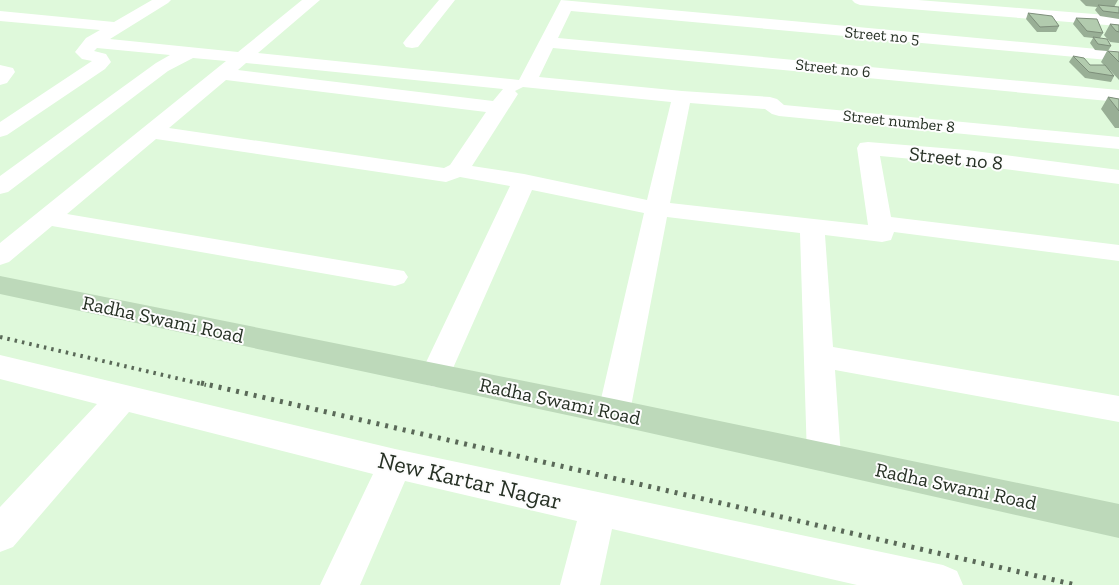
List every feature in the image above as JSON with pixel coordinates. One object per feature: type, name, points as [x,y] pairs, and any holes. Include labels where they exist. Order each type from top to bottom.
[{"type":"street","points":[[0,131],[99,65],[102,62],[100,58],[84,52],[92,42],[163,0]]},
{"type":"street","points":[[0,256],[312,0]]},
{"type":"street","points":[[412,42],[447,0]]},
{"type":"street","points":[[860,0],[1119,21]]},
{"type":"street","points":[[458,170],[499,108],[521,83],[548,42],[567,3]]},
{"type":"street","name":"Street no 5","points":[[567,3],[647,7],[1119,56]]},
{"type":"street","points":[[0,16],[117,27]]},
{"type":"street","name":"Street number 8","points":[[92,42],[521,83],[770,103],[779,110],[1119,143]]},
{"type":"street","name":"Street no 6","points":[[548,42],[1119,96]]},
{"type":"street","points":[[0,186],[162,67],[188,52]]},
{"type":"street","points":[[0,70],[6,72],[0,79]]},
{"type":"street","points":[[222,74],[499,108]]},
{"type":"street","points":[[614,412],[682,97]]},
{"type":"street","points":[[151,132],[446,175],[458,170],[524,180],[657,209],[882,234],[881,223],[1119,253]]},
{"type":"street","name":"Street no 8","points":[[881,223],[868,148],[967,157],[1119,177]]},
{"type":"street","points":[[435,375],[524,180]]},
{"type":"street","points":[[46,218],[395,277]]},
{"type":"street","points":[[812,225],[824,457]]},
{"type":"street","name":"Radha Swami Road","points":[[0,286],[614,412],[1119,521]]},
{"type":"street","points":[[819,356],[1119,409]]},
{"type":"street","name":"New Kartar Nagar","points":[[0,366],[395,464],[598,509],[892,580],[943,585]]},
{"type":"street","points":[[0,534],[124,396]]},
{"type":"street","points":[[340,585],[395,464]]},
{"type":"street","points":[[580,585],[598,509]]},
{"type":"building","points":[[1098,5],[1119,7],[1119,13],[1103,11]]},
{"type":"building","points":[[1028,13],[1052,16],[1059,26],[1040,27]]},
{"type":"building","points":[[1076,18],[1097,19],[1103,33],[1087,31]]},
{"type":"building","points":[[1110,24],[1119,25],[1119,32],[1116,31]]},
{"type":"building","points":[[1093,37],[1107,39],[1111,46],[1098,44]]},
{"type":"building","points":[[1108,51],[1119,52],[1119,62]]},
{"type":"building","points":[[1073,56],[1084,58],[1090,65],[1105,65],[1114,76],[1089,72]]},
{"type":"building","points":[[1108,97],[1119,99],[1119,111]]},
{"type":"railway","points":[[0,337],[206,385]]},
{"type":"railway","points":[[201,383],[1076,585]]}]
